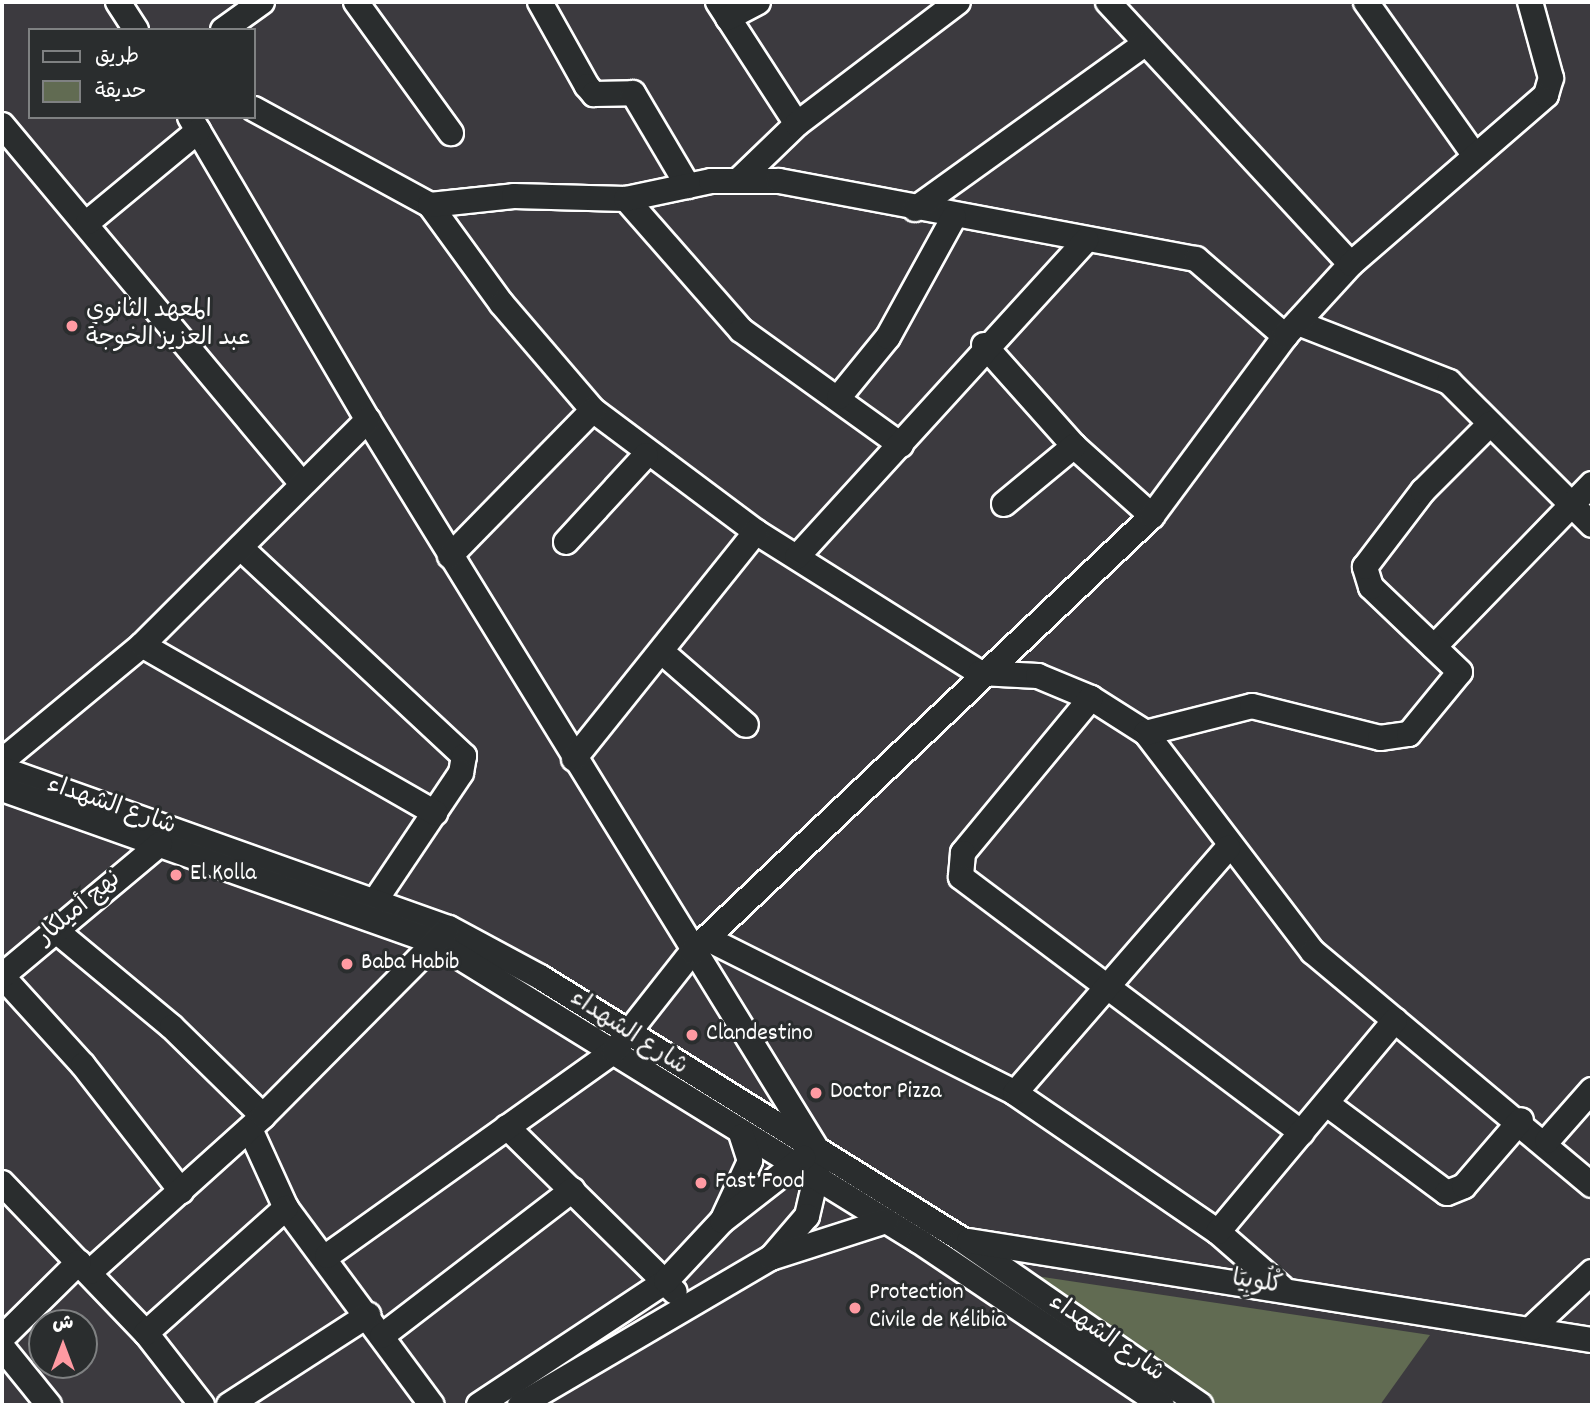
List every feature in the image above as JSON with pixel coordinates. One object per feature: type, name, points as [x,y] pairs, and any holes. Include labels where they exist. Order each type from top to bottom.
[{"type":"street","points":[[118,2],[135,28]]},
{"type":"street","points":[[226,28],[262,2]]},
{"type":"street","points":[[356,2],[451,133]]},
{"type":"street","points":[[540,2],[587,86],[594,94],[632,93],[688,186]]},
{"type":"street","points":[[758,2],[723,10],[797,124]]},
{"type":"street","points":[[740,178],[797,124],[958,2]]},
{"type":"street","points":[[1108,2],[1143,45],[1352,264]]},
{"type":"street","points":[[1366,2],[1473,153]]},
{"type":"street","points":[[327,1256],[622,1043],[700,946],[980,673],[1152,516],[1291,329],[1352,264],[1550,86],[1530,2]]},
{"type":"street","points":[[915,209],[1143,45]]},
{"type":"street","points":[[256,110],[430,205],[517,323],[593,410],[646,455],[756,532],[980,673],[1038,676],[1091,698],[1146,733],[1228,848],[1313,951],[1547,1141],[1592,1185]]},
{"type":"street","points":[[2,124],[88,222],[302,484]]},
{"type":"street","points":[[88,222],[194,124],[368,420],[574,759],[700,946],[808,1158],[820,1182],[797,1233],[771,1258]]},
{"type":"street","points":[[430,205],[514,196],[626,199],[740,178],[1196,259],[1291,329],[1449,382],[1566,506],[1592,525]]},
{"type":"street","points":[[626,199],[741,330],[839,397],[901,445]]},
{"type":"street","points":[[839,397],[888,337],[954,217]]},
{"type":"street","points":[[797,557],[901,445],[985,345],[1086,240]]},
{"type":"street","points":[[985,345],[1074,446],[1152,516]]},
{"type":"street","points":[[450,556],[593,410]]},
{"type":"street","points":[[2,761],[142,645],[368,420]]},
{"type":"street","points":[[1146,733],[1252,706],[1402,738],[1460,677],[1434,647],[1371,587],[1365,567],[1423,491],[1490,424]]},
{"type":"street","points":[[1004,504],[1074,446]]},
{"type":"street","points":[[566,542],[646,455]]},
{"type":"street","points":[[1434,647],[1566,506],[1592,484]]},
{"type":"street","points":[[574,759],[756,532]]},
{"type":"street","points":[[241,548],[457,743],[464,765],[435,813],[371,906]]},
{"type":"street","points":[[142,645],[435,813]]},
{"type":"street","points":[[662,652],[746,725]]},
{"type":"street","points":[[1091,698],[963,853],[959,867],[968,886],[1302,1133]]},
{"type":"street","name":"شارع الشهداء","points":[[2,769],[371,906],[443,936],[581,1016],[808,1158],[961,1240],[1200,1405]]},
{"type":"street","name":"شارع الشهداء","points":[[2,789],[160,844],[371,906]]},
{"type":"street","name":"نهج أميلكار","points":[[2,976],[54,929],[160,844]]},
{"type":"street","points":[[1015,1093],[1228,848]]},
{"type":"street","points":[[54,929],[172,1027],[256,1122],[286,1208],[327,1256],[432,1405]]},
{"type":"street","points":[[2,1338],[84,1267],[181,1191],[256,1122],[443,936]]},
{"type":"street","points":[[700,946],[1015,1093],[1218,1231],[1281,1287]]},
{"type":"street","points":[[2,976],[83,1065],[181,1191]]},
{"type":"street","points":[[1218,1231],[1395,1020]]},
{"type":"street","name":"شارع الشهداء","points":[[622,1043],[742,1136],[808,1158]]},
{"type":"street","points":[[1547,1141],[1592,1090]]},
{"type":"street","points":[[1327,1104],[1447,1193],[1464,1186],[1521,1120]]},
{"type":"street","points":[[507,1127],[666,1281],[686,1307]]},
{"type":"street","points":[[722,1221],[750,1161],[742,1136]]},
{"type":"street","points":[[479,1405],[666,1281],[722,1221],[808,1158]]},
{"type":"street","name":"شارع الشهداء","points":[[820,1182],[919,1241],[1162,1405]]},
{"type":"street","points":[[2,1183],[146,1334],[202,1405]]},
{"type":"street","points":[[382,1336],[572,1190]]},
{"type":"street","points":[[146,1334],[286,1208]]},
{"type":"street","points":[[520,1405],[771,1258],[886,1221]]},
{"type":"street","name":"كْلُوبِيَا","points":[[919,1241],[961,1240],[1281,1287],[1592,1340]]},
{"type":"street","points":[[1532,1328],[1592,1272]]},
{"type":"street","points":[[229,1405],[368,1315]]},
{"type":"street","points":[[2,1347],[49,1405]]},
{"type":"green space","points":[[1009,1272],[1430,1335],[1380,1405],[1209,1405]]},
{"type":"place","name":"المعهد الثانوي عبد العزيز الخوجة","points":[[72,326]]},
{"type":"place","name":"El Kolla","points":[[176,875]]},
{"type":"place","name":"Baba Habib","points":[[347,964]]},
{"type":"place","name":"Clandestino","points":[[692,1035]]},
{"type":"place","name":"Doctor Pizza","points":[[816,1093]]},
{"type":"place","name":"Fast Food","points":[[701,1183]]},
{"type":"place","name":"Protection Civile de Kélibia","points":[[855,1308]]}]
